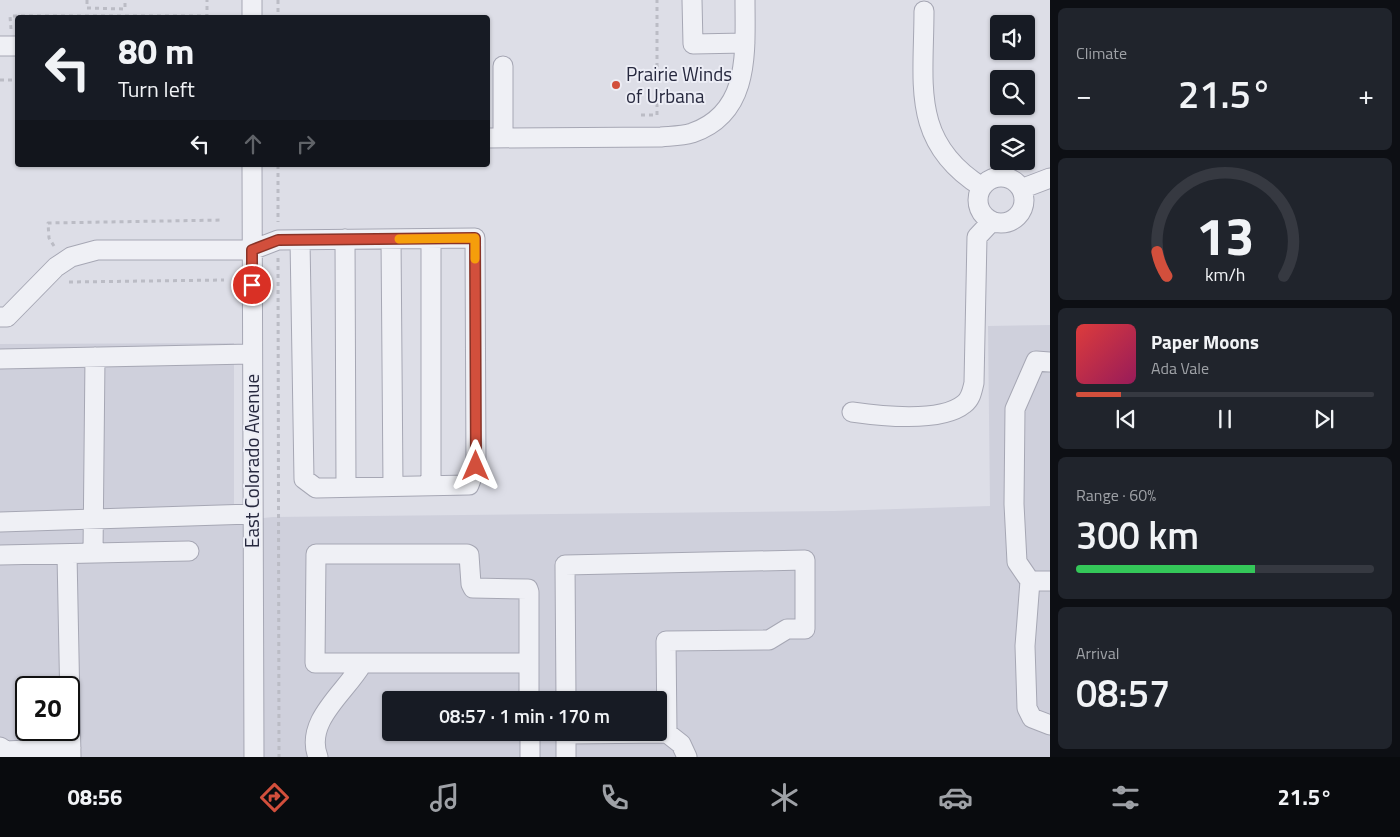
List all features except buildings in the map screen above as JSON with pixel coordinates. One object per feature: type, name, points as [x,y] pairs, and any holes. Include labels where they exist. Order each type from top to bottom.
[{"type":"street","points":[[252,0],[252,15]]},
{"type":"street","points":[[692,0],[693,44],[745,43]]},
{"type":"street","points":[[503,66],[495,138],[661,137],[690,134],[709,126],[728,107],[738,91],[745,43],[745,0]]},
{"type":"street","points":[[924,11],[924,100],[926,119],[934,138],[948,158],[967,177],[982,187]]},
{"type":"street","name":"East Colorado Avenue","points":[[252,167],[251,354],[254,757]]},
{"type":"street","points":[[1002,177],[1016,183],[1021,189],[1024,202],[1018,215],[1006,222],[992,221],[979,206],[978,199],[982,187],[994,178],[1002,177]]},
{"type":"street","points":[[1021,189],[1050,178]]},
{"type":"street","points":[[852,412],[880,416],[938,415],[953,411],[965,404],[971,395],[974,383],[977,237],[992,221]]},
{"type":"street","points":[[0,317],[7,317],[56,267],[71,257],[97,250],[252,250],[278,240],[475,238],[476,466],[469,485],[316,488],[304,479],[300,240]]},
{"type":"street","points":[[346,239],[346,487]]},
{"type":"street","points":[[391,239],[393,486]]},
{"type":"street","points":[[431,239],[431,485]]},
{"type":"street","points":[[0,359],[251,354]]},
{"type":"street","points":[[94,553],[95,357]]},
{"type":"street","points":[[1050,362],[1036,362],[1015,409],[1014,504],[1017,562],[1030,581],[1024,646],[1027,708],[1032,718],[1050,725]]},
{"type":"street","points":[[0,522],[252,514]]},
{"type":"street","points":[[0,555],[189,551]]},
{"type":"street","points":[[0,747],[6,751],[71,752],[66,554]]},
{"type":"street","points":[[529,663],[315,663],[316,554],[469,555],[470,584],[473,588],[528,590],[530,691]]},
{"type":"street","points":[[566,691],[565,565],[805,560],[805,629],[787,629],[769,640],[666,641],[667,691]]},
{"type":"street","points":[[1030,581],[1050,581]]},
{"type":"street","points":[[318,757],[313,746],[318,723],[362,664]]},
{"type":"street","points":[[667,733],[680,744],[687,757]]},
{"type":"street","points":[[530,741],[530,757]]},
{"type":"street","points":[[566,741],[566,757]]},
{"type":"path","points":[[87,0],[87,8],[125,9],[125,0]]},
{"type":"path","points":[[207,15],[208,0]]},
{"type":"path","points":[[278,0],[278,15]]},
{"type":"path","points":[[641,115],[657,115],[657,0]]},
{"type":"path","points":[[9,42],[10,16],[15,16]]},
{"type":"path","points":[[0,80],[15,80]]},
{"type":"path","points":[[278,167],[279,757]]},
{"type":"path","points":[[58,251],[49,238],[48,223],[223,220]]},
{"type":"path","points":[[64,282],[224,280]]},
{"type":"shaded area","points":[[1050,325],[1050,757],[0,757],[0,344],[234,343],[234,521],[273,517],[834,511],[990,506],[988,326]]},
{"type":"slow traffic","points":[[399,239],[475,238],[475,259]]},
{"type":"place","name":"Prairie Winds of Urbana","points":[[616,85]]},
{"type":"route","points":[[252,285],[252,250],[278,240],[475,238],[476,466]]}]
